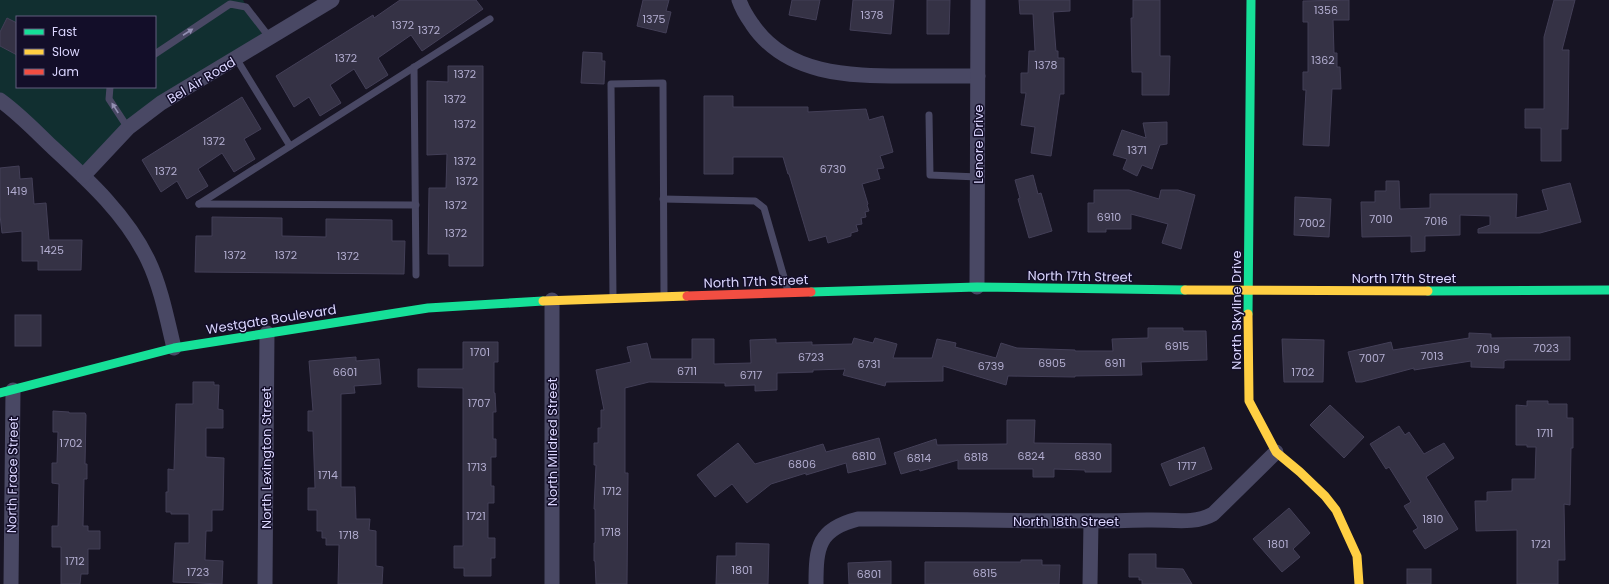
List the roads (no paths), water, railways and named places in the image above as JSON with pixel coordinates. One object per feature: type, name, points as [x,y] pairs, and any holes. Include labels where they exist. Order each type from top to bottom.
[{"type":"street","name":"Bel Air Road","points":[[83,176],[128,128],[161,103],[332,0]]},
{"type":"street","points":[[739,0],[750,22],[767,42],[785,56],[801,63],[835,73],[861,76],[978,76]]},
{"type":"street","name":"Lenore Drive","points":[[977,287],[978,0]]},
{"type":"street","name":"North Skyline Drive","points":[[1251,0],[1248,291],[1249,401],[1276,452],[1325,496],[1336,510],[1357,556],[1359,584]]},
{"type":"street","points":[[0,100],[83,176],[118,212],[148,260],[157,282],[174,348]]},
{"type":"street","name":"North 17th Street","points":[[552,300],[977,287],[1248,291],[1609,290]]},
{"type":"street","name":"Westgate Boulevard","points":[[6,391],[174,348],[428,308],[552,300]]},
{"type":"street","name":"North Mildred Street","points":[[552,300],[552,584]]},
{"type":"street","name":"North Lexington Street","points":[[265,584],[267,333]]},
{"type":"street","name":"North Frace Street","points":[[6,391],[11,584]]},
{"type":"street","name":"North 18th Street","points":[[816,584],[816,561],[820,544],[832,530],[844,523],[858,519],[1091,522],[1188,520],[1206,518],[1213,514],[1276,452]]},
{"type":"street","points":[[1090,584],[1091,522]]},
{"type":"lane","points":[[156,53],[230,4],[246,7],[270,38]]},
{"type":"lane","points":[[416,205],[198,204],[490,19]]},
{"type":"lane","points":[[236,58],[290,146]]},
{"type":"lane","points":[[414,67],[416,275]]},
{"type":"lane","points":[[613,298],[612,84],[663,83],[664,296]]},
{"type":"lane","points":[[110,88],[109,99],[128,128]]},
{"type":"lane","points":[[929,114],[930,175],[978,177]]},
{"type":"lane","points":[[664,199],[755,201],[764,208],[789,293]]}]
